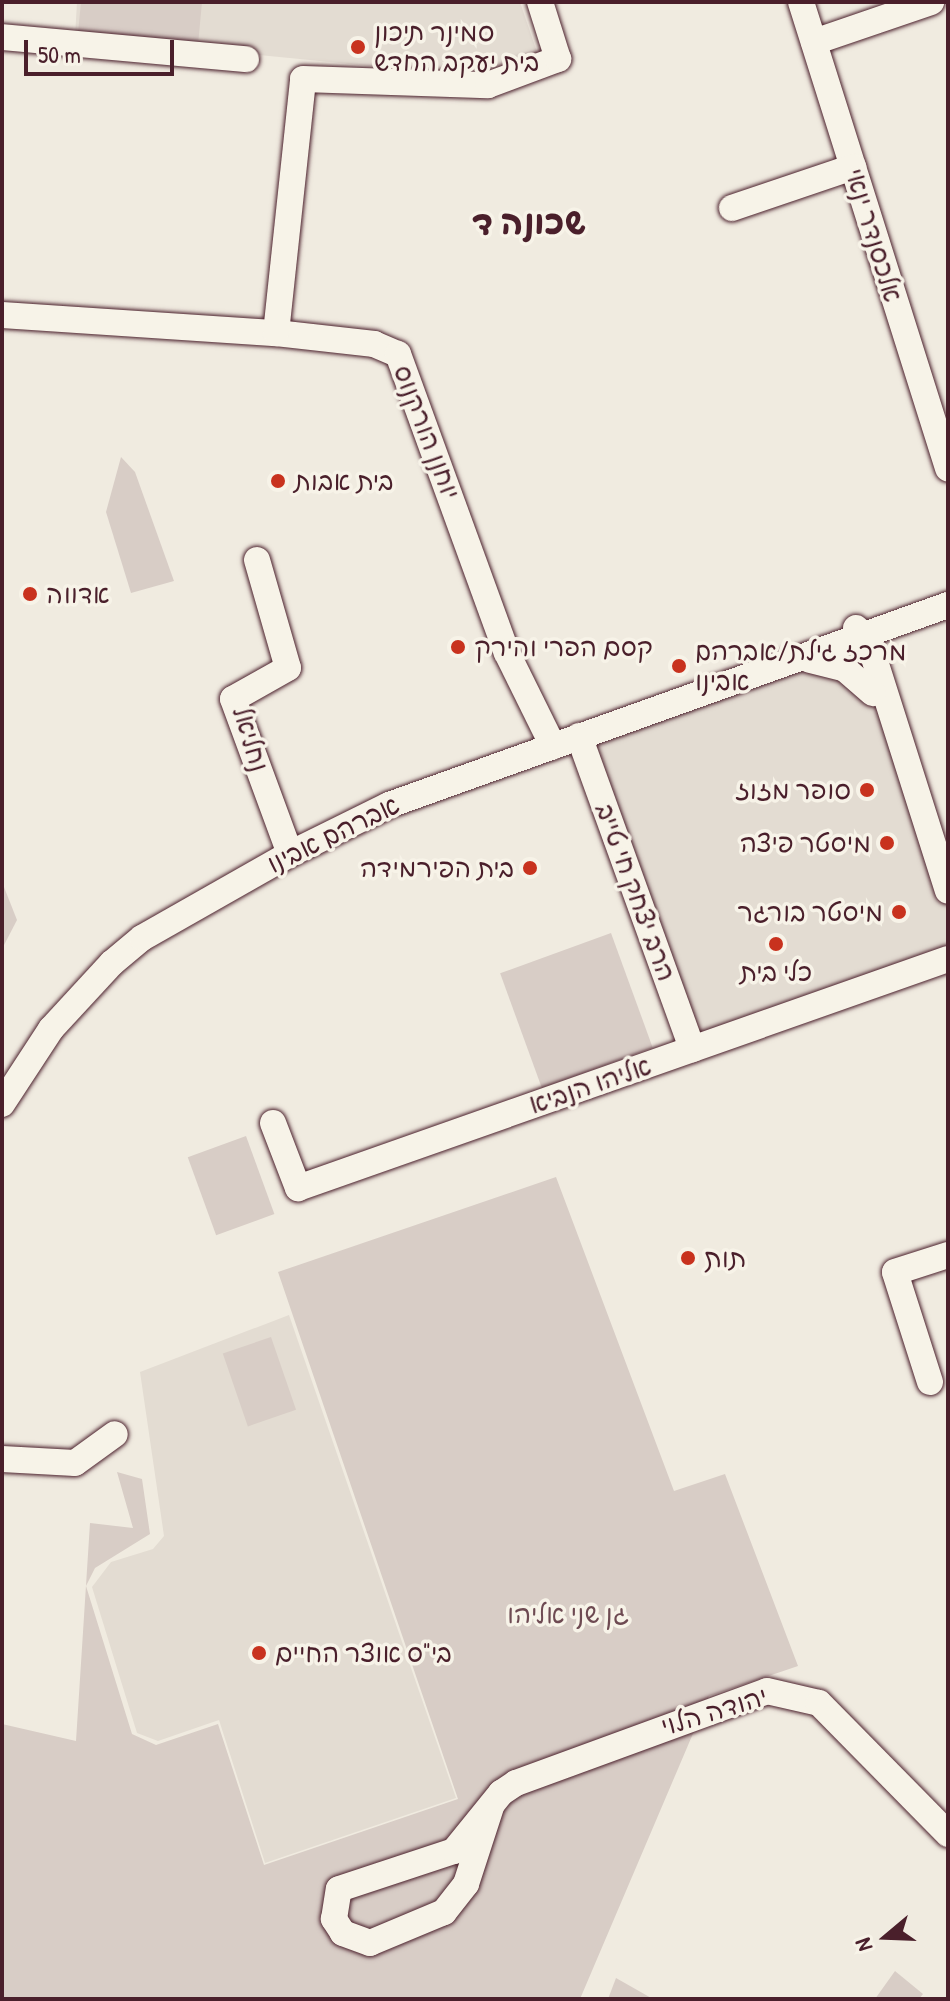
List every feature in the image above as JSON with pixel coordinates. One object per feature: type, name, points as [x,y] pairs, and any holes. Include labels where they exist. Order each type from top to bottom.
[{"type":"street","points":[[276,333],[303,79],[488,85],[558,59],[540,2]]},
{"type":"street","name":"אלכסנדר ינאי","points":[[801,2],[948,468]]},
{"type":"street","points":[[814,42],[931,2]]},
{"type":"street","points":[[2,37],[246,59]]},
{"type":"street","points":[[732,208],[853,167]]},
{"type":"street","name":"יוחנן הורקנוס","points":[[2,315],[276,333],[374,344],[408,366],[507,653],[553,746]]},
{"type":"street","name":"נחליאל","points":[[257,560],[288,668],[233,699],[290,854]]},
{"type":"street","name":"אברהם אבינו","points":[[2,1104],[51,1029],[112,963],[142,938],[290,854],[389,805],[948,603]]},
{"type":"street","name":"אברהם אבינו","points":[[740,678],[810,660],[859,637],[916,620],[948,603]]},
{"type":"street","points":[[879,695],[895,652],[916,620]]},
{"type":"street","points":[[859,637],[948,891]]},
{"type":"street","points":[[810,660],[845,669],[879,695]]},
{"type":"street","name":"הרב יצחק חי טייב","points":[[579,736],[692,1049]]},
{"type":"street","name":"אליהו הנביא","points":[[273,1123],[298,1188],[948,959]]},
{"type":"street","points":[[930,1382],[895,1272],[948,1255]]},
{"type":"street","points":[[2,1459],[75,1463],[115,1434]]},
{"type":"street","name":"יהודה הלוי","points":[[491,1807],[476,1861],[450,1906],[370,1943],[343,1933],[334,1919],[339,1889],[454,1851],[491,1807],[526,1778],[739,1698],[782,1691],[819,1703],[948,1834]]},
{"type":"shaded area","name":"סמינר תיכון בית יעקב החדש","points":[[77,2],[520,2],[539,58],[482,77],[75,37]]},
{"type":"shaded area","points":[[810,660],[873,693],[948,891],[948,959],[692,1049],[579,736]]},
{"type":"shaded area","name":"בי\"ס אוצר החיים","points":[[289,1315],[456,1798],[265,1863],[219,1720],[158,1741],[137,1733],[92,1587],[111,1562],[153,1549],[164,1536],[140,1372]]},
{"type":"green space","points":[[81,2],[202,2],[198,45],[78,33]]},
{"type":"green space","points":[[121,457],[135,472],[174,581],[131,593],[106,512]]},
{"type":"green space","points":[[2,882],[17,920],[2,949]]},
{"type":"green space","points":[[611,933],[653,1048],[542,1088],[500,973]]},
{"type":"green space","points":[[246,1136],[274,1214],[216,1235],[188,1157]]},
{"type":"green space","name":"גן שני אליהו","points":[[556,1177],[674,1491],[725,1474],[798,1666],[709,1696],[580,1999],[2,1999],[2,1724],[76,1741],[90,1523],[133,1528],[117,1472],[142,1479],[150,1534],[95,1568],[86,1586],[132,1734],[156,1745],[218,1724],[264,1865],[458,1799],[278,1272]]},
{"type":"green space","points":[[271,1337],[296,1410],[248,1426],[223,1354]]},
{"type":"green space","points":[[895,1971],[923,1994],[919,1999],[875,1999]]},
{"type":"green space","points":[[616,1978],[653,1999],[608,1999]]},
{"type":"place","name":"סמינר תיכון בית יעקב החדש","points":[[358,47]]},
{"type":"place","name":"בית אבות","points":[[278,481]]},
{"type":"place","name":"אדווה","points":[[30,594]]},
{"type":"place","name":"קסם הפרי והירק","points":[[458,647]]},
{"type":"place","name":"מרכז גילת/אברהם אבינו","points":[[679,666]]},
{"type":"place","name":"סופר מזוז","points":[[867,790]]},
{"type":"place","name":"מיסטר פיצה","points":[[887,843]]},
{"type":"place","name":"בית הפירמידה","points":[[530,868]]},
{"type":"place","name":"מיסטר בורגר","points":[[899,912]]},
{"type":"place","name":"כלי בית","points":[[776,944]]},
{"type":"place","name":"תות","points":[[688,1258]]},
{"type":"place","name":"בי\"ס אוצר החיים","points":[[259,1653]]},
{"type":"district","name":"שכונה ד","points":[[529,223]]}]
